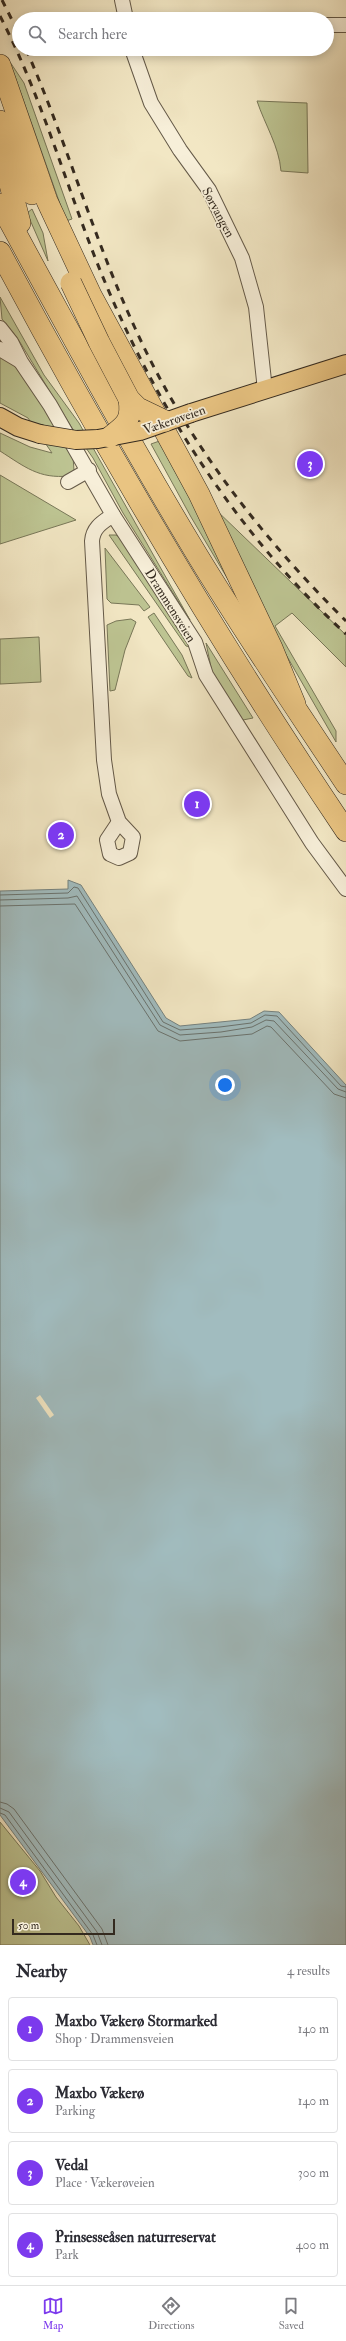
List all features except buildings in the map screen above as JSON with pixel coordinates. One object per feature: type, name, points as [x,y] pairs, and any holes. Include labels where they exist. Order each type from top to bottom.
[{"type":"highway","points":[[0,65],[47,201],[95,302],[199,494],[272,648],[295,704]]},
{"type":"highway","points":[[0,121],[71,283],[99,342],[129,399],[138,408],[165,421]]},
{"type":"highway","points":[[0,146],[15,208],[33,265]]},
{"type":"highway","points":[[47,201],[58,253]]},
{"type":"highway","points":[[0,204],[105,396],[189,542],[259,654],[295,704],[346,784]]},
{"type":"highway","points":[[0,252],[86,411],[172,560],[254,691],[346,831]]},
{"type":"highway","points":[[110,437],[128,421],[131,413],[129,399]]},
{"type":"main road","name":"Vækerøveien","points":[[0,416],[18,427],[40,434],[76,440],[110,437],[147,429],[165,421],[346,364]]},
{"type":"street","points":[[122,0],[125,12]]},
{"type":"street","points":[[334,25],[346,25]]},
{"type":"street","name":"Sørvangen","points":[[134,56],[151,103],[180,150],[209,190],[242,258],[256,308],[265,390]]},
{"type":"street","name":"Drammensveien","points":[[0,328],[11,342],[21,362],[50,405],[89,470],[113,515],[195,642],[206,675],[312,843],[346,889]]},
{"type":"street","name":"Drammensveien","points":[[0,349],[21,362]]},
{"type":"street","points":[[68,482],[89,470]]},
{"type":"street","points":[[113,515],[98,526],[93,533],[104,760],[109,794],[119,822]]},
{"type":"green space","points":[[10,62],[24,83],[72,219],[66,221]]},
{"type":"green space","points":[[257,101],[307,103],[308,173],[281,171],[275,144]]},
{"type":"green space","points":[[32,209],[43,233],[48,261],[27,213]]},
{"type":"green space","points":[[0,297],[44,375],[79,423],[190,620],[123,513],[93,458],[72,428],[18,339],[2,319]]},
{"type":"green space","points":[[0,355],[10,361],[20,371],[41,400],[73,457],[74,470],[69,476],[49,476],[41,474],[25,467],[0,451],[0,433],[30,447],[52,453],[28,418],[0,403]]},
{"type":"green space","points":[[165,439],[249,615],[191,517],[151,444]]},
{"type":"green space","points":[[0,475],[76,520],[0,544]]},
{"type":"green space","points":[[214,508],[346,635],[346,667],[292,613],[275,626],[336,731],[336,742],[269,625]]},
{"type":"green space","points":[[109,535],[116,535],[126,542],[190,647],[186,646]]},
{"type":"green space","points":[[105,548],[150,607],[144,611],[139,605],[111,603],[107,599]]},
{"type":"green space","points":[[154,613],[182,655],[192,678],[188,676],[148,617]]},
{"type":"green space","points":[[131,619],[136,622],[125,650],[115,690],[110,691],[107,625],[116,621]]},
{"type":"green space","points":[[39,637],[41,682],[0,684],[0,639]]},
{"type":"green space","points":[[206,643],[253,718],[243,720],[212,672]]},
{"type":"green space","points":[[0,1822],[40,1871],[56,1897],[79,1926],[90,1945],[0,1945]]},
{"type":"water","points":[[68,880],[81,885],[166,1018],[180,1026],[250,1019],[264,1011],[279,1012],[346,1085],[346,1945],[93,1945],[90,1937],[0,1815],[0,891],[68,889]]},
{"type":"pier","points":[[40,1395],[54,1415],[50,1418],[36,1398]]},
{"type":"railway","points":[[2,0],[12,20]]},
{"type":"railway","points":[[0,16],[12,41]]},
{"type":"railway","points":[[19,56],[29,78],[100,270],[122,321],[146,370],[173,419],[203,466],[235,511],[269,554],[306,595],[346,634]]},
{"type":"railway","points":[[29,56],[54,118],[120,294],[155,369],[177,409],[201,447],[255,520],[314,589],[346,621]]},
{"type":"place","name":"Vedal","points":[[310,464]]},
{"type":"place","name":"Maxbo Vækerø Stormarked","points":[[197,804]]},
{"type":"place","name":"Maxbo Vækerø","points":[[61,835]]},
{"type":"place","name":"Prinsesseåsen naturreservat","points":[[23,1882]]}]
